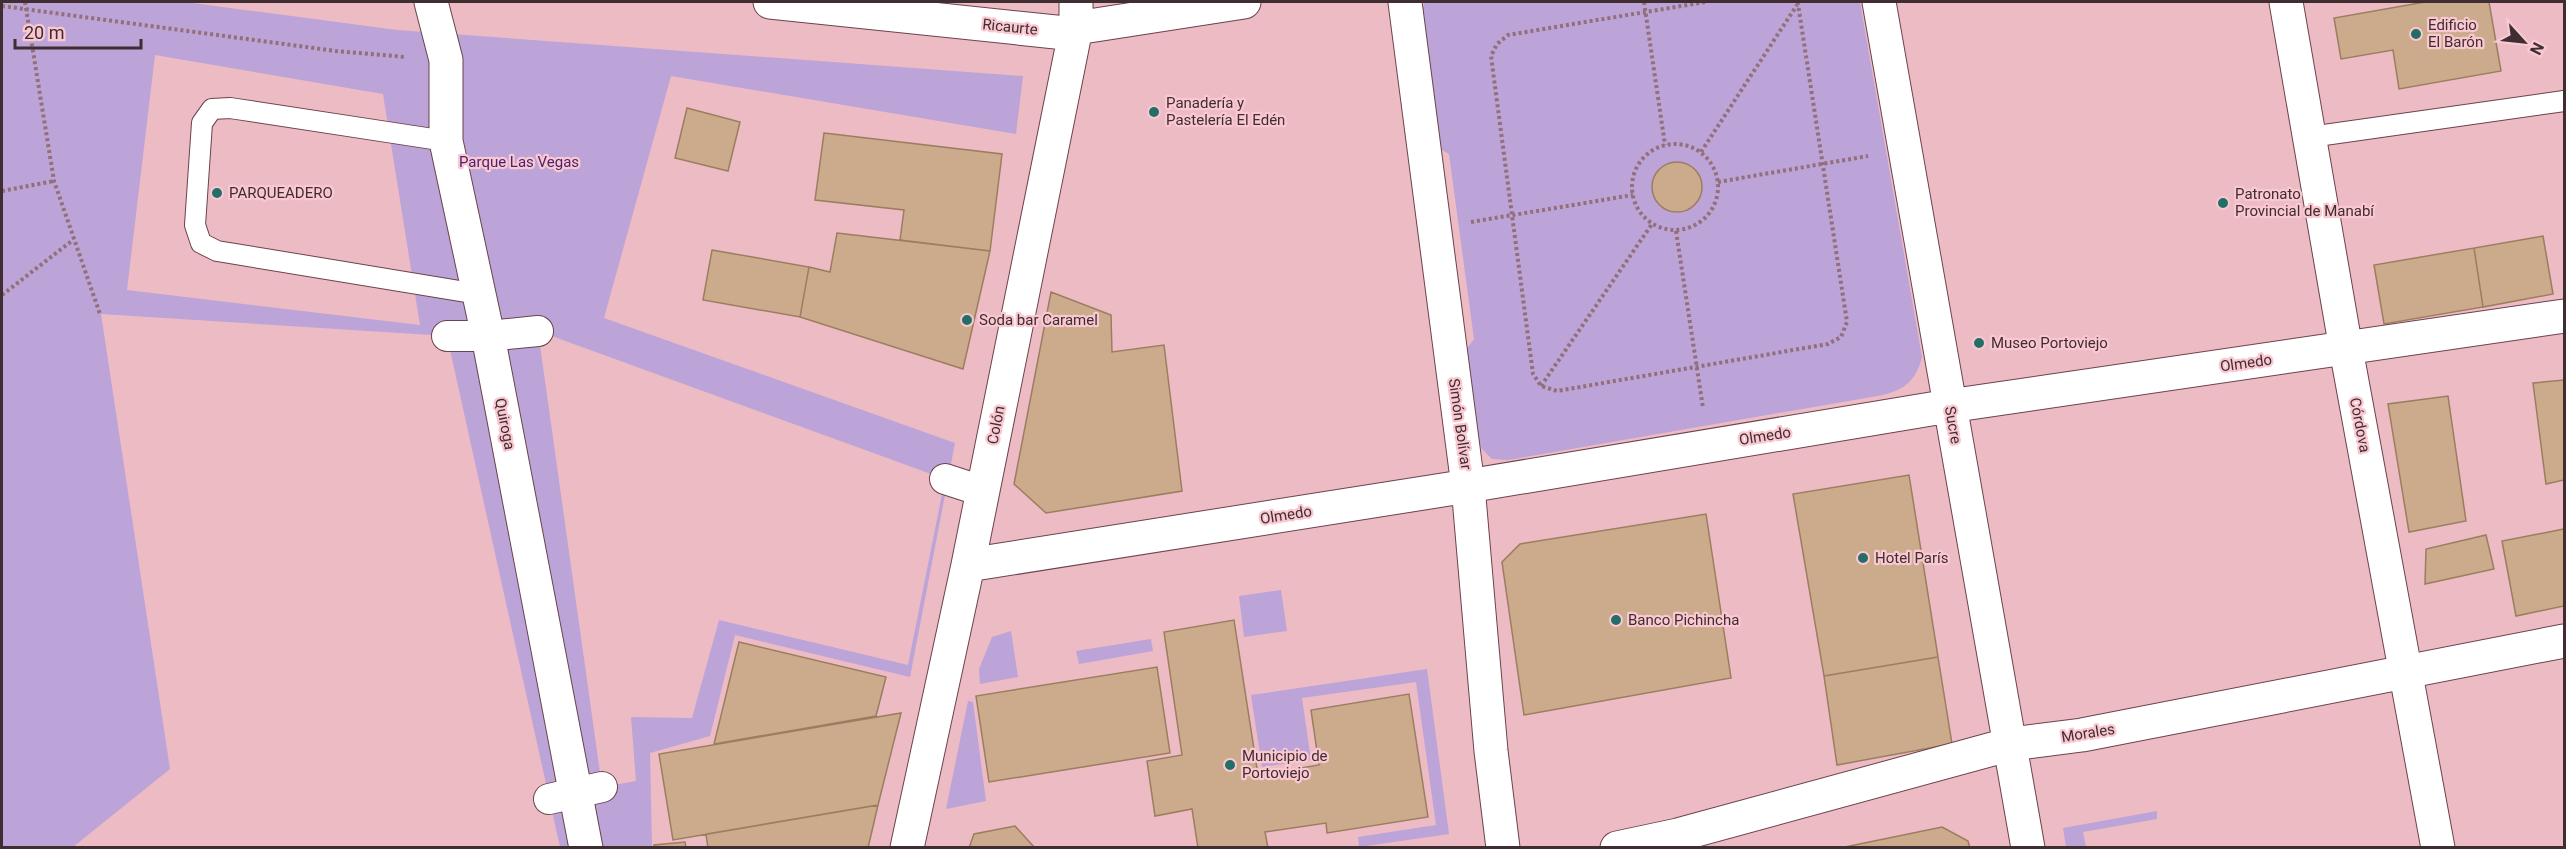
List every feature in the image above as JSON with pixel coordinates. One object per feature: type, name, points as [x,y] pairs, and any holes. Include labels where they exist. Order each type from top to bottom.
[{"type":"street","name":"Quiroga","points":[[431,2],[446,60],[446,141],[488,336],[586,848]]},
{"type":"street","name":"Ricaurte","points":[[770,2],[1075,21],[1244,2]]},
{"type":"street","name":"Simón Bolívar","points":[[1405,2],[1468,486],[1491,751],[1503,848]]},
{"type":"street","name":"Sucre","points":[[1880,2],[1904,150],[2028,848]]},
{"type":"street","name":"Córdova","points":[[2286,2],[2346,349],[2438,848]]},
{"type":"street","name":"Colón","points":[[907,848],[968,565],[1075,21]]},
{"type":"street","name":"Olmedo","points":[[968,565],[1468,486],[1949,406],[2565,316]]},
{"type":"street","points":[[447,336],[488,336],[538,331]]},
{"type":"street","points":[[945,478],[982,491]]},
{"type":"street","name":"Morales","points":[[1617,848],[1678,835],[2011,744],[2082,735],[2565,641]]},
{"type":"lane","points":[[2310,137],[2565,101]]},
{"type":"lane","points":[[446,141],[230,108],[212,109],[202,123],[195,225],[201,243],[217,251],[478,294]]},
{"type":"path","points":[[25,2],[54,181],[100,314]]},
{"type":"path","points":[[1644,2],[1665,145]]},
{"type":"path","points":[[1705,2],[1508,35],[1497,44],[1491,56],[1533,374],[1541,386],[1557,391],[1828,344],[1841,338],[1847,322],[1796,3]]},
{"type":"path","points":[[1701,152],[1796,3]]},
{"type":"path","points":[[2,6],[336,51],[446,60]]},
{"type":"path","points":[[1678,143],[1701,152],[1715,170],[1718,182],[1718,197],[1712,209],[1690,228],[1676,231],[1652,224],[1643,216],[1633,195],[1632,182],[1636,169],[1648,154],[1665,145],[1678,143]]},
{"type":"path","points":[[1718,182],[1904,150]]},
{"type":"path","points":[[2,191],[54,181]]},
{"type":"path","points":[[1434,228],[1633,195]]},
{"type":"path","points":[[1541,386],[1652,224]]},
{"type":"path","points":[[1676,231],[1708,445]]},
{"type":"path","points":[[2,295],[74,240]]},
{"type":"green space","name":"Parque Las Vegas","points":[[2,2],[185,2],[397,30],[1023,76],[1016,134],[671,76],[604,318],[955,443],[910,677],[735,635],[710,736],[650,753],[652,847],[560,847],[447,336],[101,314],[170,769],[73,847],[2,847]],"holes":[[[155,55],[383,94],[420,325],[127,290]],[[538,331],[945,479],[908,665],[719,620],[692,718],[631,717],[636,781],[602,787]]]},
{"type":"green space","points":[[1425,2],[1860,2],[1922,357],[1913,378],[1898,390],[1883,395],[1508,460],[1492,459],[1482,449],[1476,435],[1465,351],[1474,339],[1449,154],[1437,147],[1421,12]]},
{"type":"green space","points":[[1281,590],[1287,631],[1244,637],[1239,596]]},
{"type":"green space","points":[[1011,631],[1018,677],[980,684],[979,669],[992,637]]},
{"type":"green space","points":[[1151,639],[1153,651],[1079,664],[1076,651]]},
{"type":"green space","points":[[1427,669],[1449,834],[1359,847],[1358,837],[1436,825],[1416,682],[1302,698],[1311,760],[1262,767],[1251,695]]},
{"type":"green space","points":[[968,701],[973,702],[986,801],[946,809]]},
{"type":"green space","points":[[2157,811],[2157,819],[2083,832],[2086,847],[2066,847],[2063,828]]},
{"type":"building","name":"Edificio El Barón","points":[[2425,2],[2489,2],[2501,71],[2399,89],[2393,50],[2341,59],[2334,18]]},
{"type":"building","points":[[687,108],[740,122],[728,171],[675,158]]},
{"type":"building","points":[[824,133],[1002,154],[990,251],[900,240],[904,210],[815,200]]},
{"type":"building","points":[[1677,162],[1695,169],[1702,187],[1695,205],[1677,212],[1659,205],[1652,187],[1659,169]]},
{"type":"building","points":[[837,233],[990,251],[963,369],[800,317],[809,267],[830,272]]},
{"type":"building","points":[[2543,236],[2553,294],[2483,307],[2474,248]]},
{"type":"building","points":[[2474,248],[2483,307],[2384,324],[2374,265]]},
{"type":"building","points":[[712,250],[809,267],[800,317],[703,300]]},
{"type":"building","points":[[1051,292],[1111,315],[1112,352],[1164,345],[1182,491],[1046,513],[1014,484]]},
{"type":"building","points":[[2564,380],[2564,480],[2546,484],[2533,383]]},
{"type":"building","points":[[2448,396],[2466,521],[2409,532],[2388,404]]},
{"type":"building","name":"Hotel París","points":[[1909,475],[1938,657],[1824,676],[1793,494]]},
{"type":"building","name":"Banco Pichincha","points":[[1706,514],[1731,678],[1524,715],[1502,562],[1520,544]]},
{"type":"building","points":[[2564,529],[2564,606],[2516,616],[2502,541]]},
{"type":"building","points":[[2486,535],[2494,569],[2425,584],[2426,549]]},
{"type":"building","points":[[1234,620],[1258,775],[1319,765],[1311,710],[1409,694],[1428,817],[1327,833],[1326,823],[1265,832],[1268,848],[1198,848],[1192,809],[1155,816],[1147,761],[1182,755],[1164,632]]},
{"type":"building","points":[[739,642],[886,677],[876,716],[714,744]]},
{"type":"building","points":[[1938,657],[1952,744],[1837,765],[1824,676]]},
{"type":"building","points":[[1157,667],[1170,753],[989,782],[976,696]]},
{"type":"building","points":[[901,713],[878,805],[673,840],[659,754]]},
{"type":"building","points":[[878,805],[868,848],[708,848],[706,834]]},
{"type":"building","points":[[1015,826],[1035,848],[969,848],[974,834]]},
{"type":"building","points":[[1942,827],[1968,841],[1970,848],[1840,848]]},
{"type":"building","points":[[685,842],[686,848],[654,848],[654,845]]},
{"type":"place","name":"Edificio El Barón","points":[[2416,34]]},
{"type":"place","name":"Panadería y Pastelería El Edén","points":[[1154,112]]},
{"type":"place","name":"PARQUEADERO","points":[[217,193]]},
{"type":"place","name":"Patronato Provincial de Manabí","points":[[2223,203]]},
{"type":"place","name":"Soda bar Caramel","points":[[967,320]]},
{"type":"place","name":"Museo Portoviejo","points":[[1979,343]]},
{"type":"place","name":"Hotel París","points":[[1863,558]]},
{"type":"place","name":"Banco Pichincha","points":[[1616,620]]},
{"type":"place","name":"Municipio de Portoviejo","points":[[1230,765]]}]
